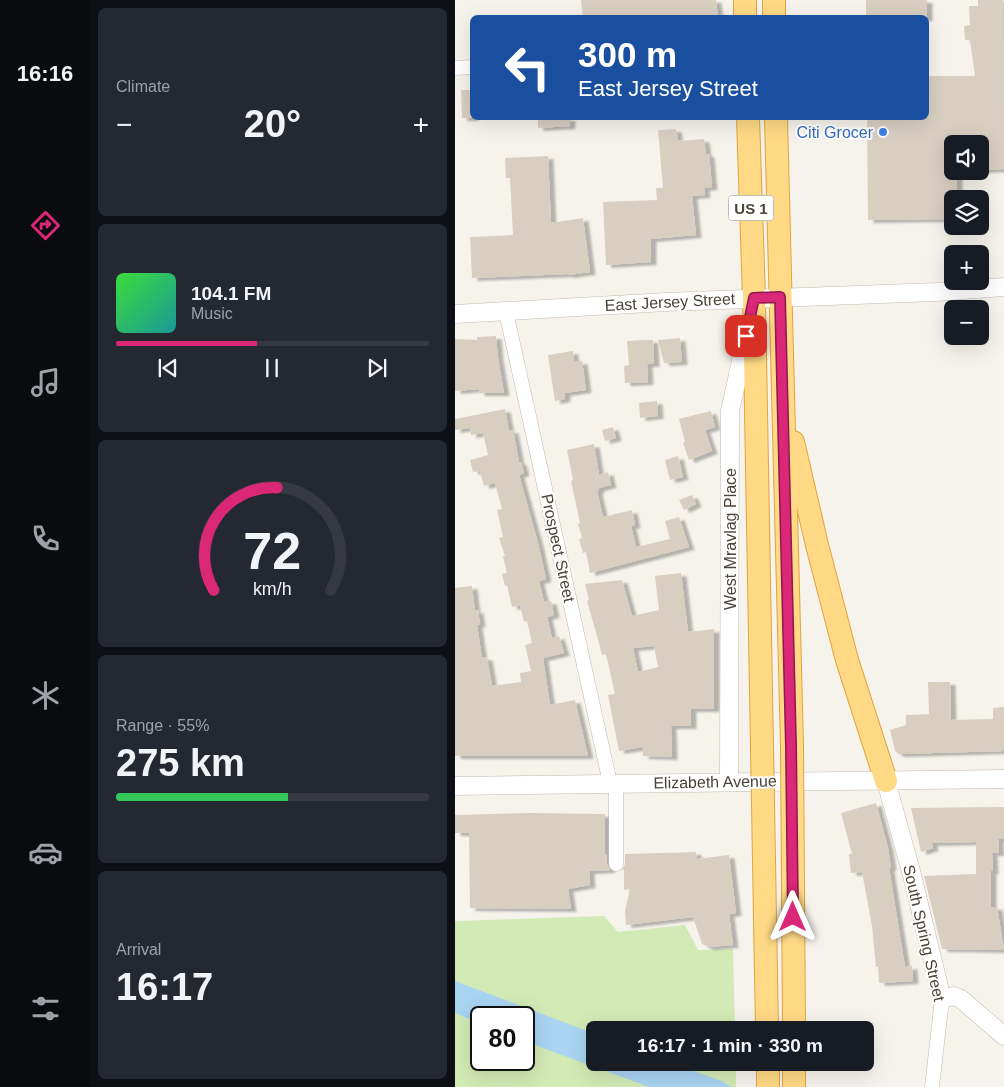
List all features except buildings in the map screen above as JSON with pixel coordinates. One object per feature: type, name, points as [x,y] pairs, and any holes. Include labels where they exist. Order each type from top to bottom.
[{"type":"highway","points":[[745,0],[745,15]]},
{"type":"highway","points":[[774,0],[774,15]]},
{"type":"highway","name":"US 1","points":[[748,120],[754,298],[767,1021]]},
{"type":"highway","name":"US 1","points":[[776,120],[791,746],[794,1021]]},
{"type":"highway","points":[[782,393],[817,545],[847,660],[886,781]]},
{"type":"highway","points":[[768,1071],[768,1087]]},
{"type":"highway","points":[[794,1071],[794,1087]]},
{"type":"street","points":[[455,68],[470,67]]},
{"type":"street","name":"East Jersey Street","points":[[455,314],[666,302],[936,292],[1004,287]]},
{"type":"street","name":"West Mravlag Place","points":[[729,782],[730,411],[754,298]]},
{"type":"street","name":"Prospect Street","points":[[506,312],[613,783],[616,864]]},
{"type":"street","name":"Elizabeth Avenue","points":[[455,786],[1004,779]]},
{"type":"street","name":"South Spring Street","points":[[886,781],[912,874],[942,999],[932,1087]]},
{"type":"street","points":[[942,999],[953,996],[961,999],[1004,1036]]},
{"type":"green space","points":[[604,916],[618,932],[685,925],[698,950],[733,949],[735,1021],[586,1021],[586,1071],[736,1071],[736,1087],[455,1087],[455,921]]},
{"type":"water","points":[[455,981],[521,1006],[470,1006],[470,1019],[455,1013]]},
{"type":"water","points":[[535,1011],[586,1031],[586,1064],[535,1045]]},
{"type":"water","points":[[606,1071],[693,1071],[724,1082],[731,1087],[649,1087]]},
{"type":"place","name":"Citi Grocer","points":[[883,132]]},
{"type":"route","points":[[746,336],[754,298],[780,297],[791,746],[793,917]]}]
